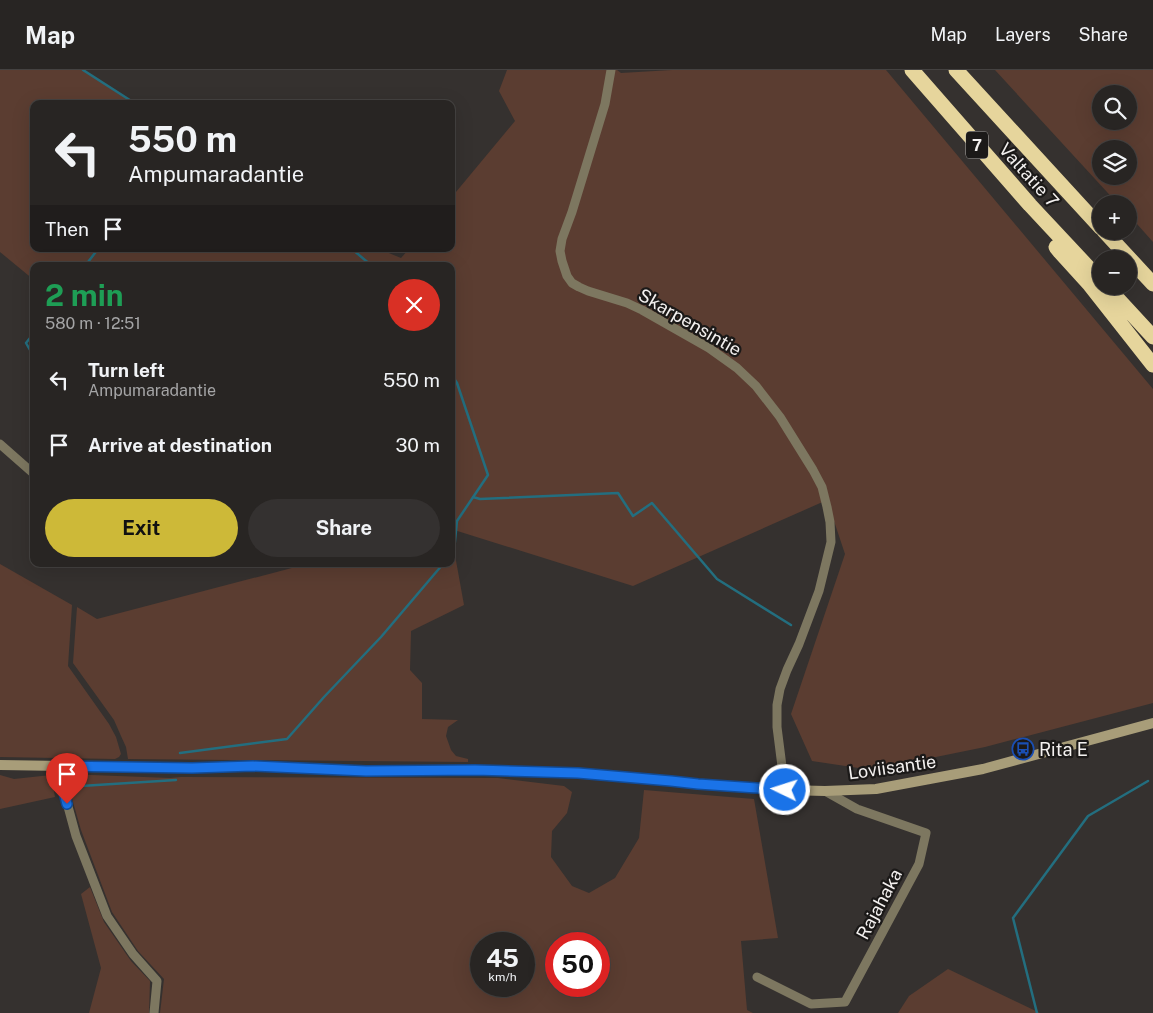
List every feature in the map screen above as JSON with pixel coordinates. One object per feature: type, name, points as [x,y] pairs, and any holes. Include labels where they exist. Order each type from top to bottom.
[{"type":"highway","name":"Valtatie 7","points":[[912,70],[1030,205],[1092,272]]},
{"type":"highway","name":"Valtatie 7","points":[[956,70],[1092,218]]},
{"type":"highway","points":[[1051,174],[1092,215]]},
{"type":"highway","points":[[1030,205],[1060,252],[1090,285],[1153,365]]},
{"type":"highway","points":[[1112,240],[1153,284]]},
{"type":"highway","points":[[1118,240],[1153,273]]},
{"type":"highway","points":[[1114,295],[1153,337]]},
{"type":"main road","name":"Loviisantie","points":[[0,765],[192,768],[253,766],[366,771],[484,770],[578,773],[698,784],[825,791],[876,789],[983,769],[1153,723]]},
{"type":"street","name":"Skarpensintie","points":[[611,70],[605,104],[562,239],[560,251],[567,276],[572,283],[579,287],[642,310],[709,348],[737,368],[756,386],[780,417],[822,487],[827,506],[831,542],[819,591],[787,670],[780,689],[777,705],[777,728],[785,790]]},
{"type":"street","points":[[0,444],[30,470]]},
{"type":"street","points":[[57,766],[76,836],[107,916],[133,954],[157,982],[154,1013]]},
{"type":"street","name":"Rajahaka","points":[[757,977],[812,1004],[845,1002],[919,864],[926,833],[857,809],[825,791]]},
{"type":"shaded area","points":[[0,70],[83,70],[130,100],[30,100],[30,252],[386,252],[401,258],[406,252],[455,252],[455,193],[515,121],[499,91],[507,70],[617,70],[621,73],[672,70],[886,70],[1153,389],[1153,703],[985,747],[872,770],[812,761],[791,714],[845,554],[827,500],[633,586],[455,530],[455,262],[30,262],[30,277],[0,252]]},
{"type":"shaded area","points":[[995,70],[1153,70],[1153,242],[1137,224],[1137,195],[1110,195],[1101,185],[1137,185],[1137,140],[1092,140],[1092,176]]},
{"type":"shaded area","points":[[455,555],[464,605],[411,631],[410,670],[422,683],[422,719],[458,720],[448,727],[446,736],[451,750],[456,756],[468,759],[468,762],[128,759],[126,747],[114,720],[73,663],[77,607],[97,619],[296,567],[455,567]]},
{"type":"shaded area","points":[[0,564],[72,605],[68,666],[109,724],[116,737],[121,754],[119,757],[115,759],[0,757]]},
{"type":"shaded area","points":[[65,774],[170,778],[498,778],[564,786],[572,792],[567,813],[552,831],[551,857],[572,886],[589,893],[615,878],[639,838],[644,790],[754,799],[778,938],[741,941],[747,1010],[753,1013],[160,1013],[164,979],[138,951],[112,912],[81,830]]},
{"type":"shaded area","points":[[0,775],[14,779],[51,775],[55,797],[0,809]]},
{"type":"shaded area","points":[[90,887],[104,922],[131,961],[150,981],[149,1013],[89,1013],[101,968],[81,894]]},
{"type":"shaded area","points":[[948,969],[1040,1013],[898,1013],[909,996]]},
{"type":"waterway","points":[[83,70],[130,100]]},
{"type":"waterway","points":[[88,262],[96,252]]},
{"type":"waterway","points":[[356,252],[367,262]]},
{"type":"waterway","points":[[30,338],[26,343],[30,350]]},
{"type":"waterway","points":[[455,380],[488,475],[457,521],[455,541]]},
{"type":"waterway","points":[[473,497],[480,499],[618,493],[633,516],[652,503],[717,579],[791,625]]},
{"type":"waterway","points":[[180,753],[287,739],[381,637],[440,567]]},
{"type":"waterway","points":[[65,787],[176,780]]},
{"type":"waterway","points":[[1037,1013],[1013,918],[1088,816],[1148,781]]},
{"type":"place","name":"Rita E","points":[[1023,749]]},
{"type":"route","points":[[67,804],[57,766],[192,768],[253,766],[366,771],[475,770],[578,773],[785,790]]}]
